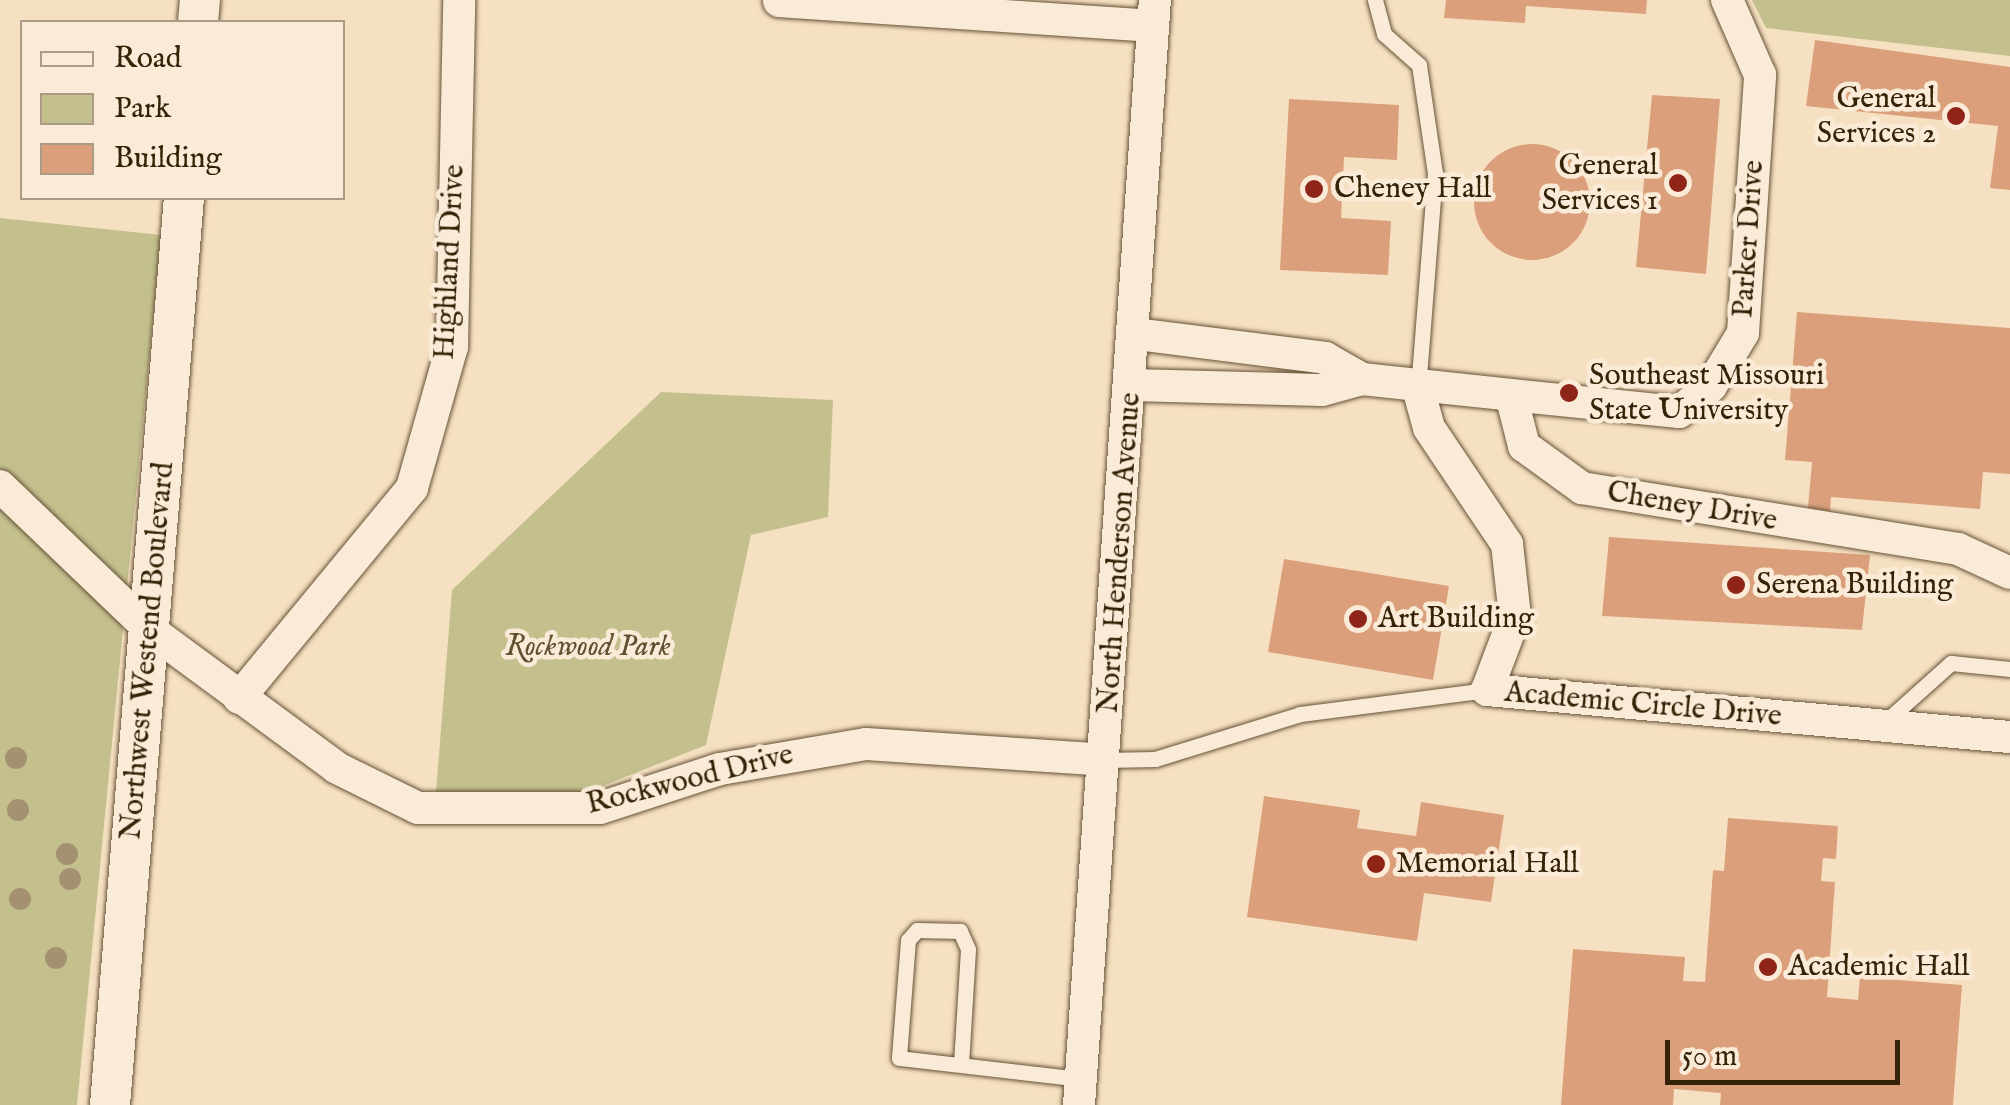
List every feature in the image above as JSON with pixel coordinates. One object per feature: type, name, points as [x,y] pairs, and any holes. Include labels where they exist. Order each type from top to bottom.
[{"type":"street","name":"Highland Drive","points":[[239,698],[412,488],[452,348],[459,0]]},
{"type":"street","name":"Parker Drive","points":[[1510,395],[1679,412],[1711,386],[1742,333],[1760,74],[1727,0]]},
{"type":"street","points":[[779,1],[1154,13]]},
{"type":"street","name":"North Henderson Avenue","points":[[1080,1092],[1136,334],[1154,13]]},
{"type":"street","name":"Northwest Westend Boulevard","points":[[110,1105],[184,200]]},
{"type":"street","points":[[1136,334],[1325,358],[1362,379],[1510,395]]},
{"type":"street","points":[[1132,385],[1322,390],[1362,379]]},
{"type":"street","name":"Academic Circle Drive","points":[[1418,388],[1428,428],[1506,544],[1516,616],[1487,690],[2010,737]]},
{"type":"street","name":"Cheney Drive","points":[[1510,395],[1524,446],[1582,488],[1958,549],[2010,573]]},
{"type":"street","name":"Rockwood Drive","points":[[0,486],[150,630],[337,768],[418,808],[600,808],[720,769],[866,744],[1104,760]]},
{"type":"lane","points":[[1375,0],[1384,34],[1419,65],[1435,173],[1418,388]]},
{"type":"lane","points":[[1879,728],[1951,664],[2010,668]]},
{"type":"lane","points":[[1104,760],[1155,759],[1300,714],[1487,690]]},
{"type":"lane","points":[[961,1064],[968,949],[960,931],[917,930],[908,940],[900,1058],[961,1064],[1080,1092]]},
{"type":"green space","points":[[1752,0],[2010,0],[2010,56],[1766,28]]},
{"type":"green space","points":[[0,218],[161,235],[77,1105],[0,1105]]},
{"type":"green space","name":"Rockwood Park","points":[[661,392],[833,400],[828,517],[751,535],[706,745],[585,793],[436,792],[452,590]]},
{"type":"building","points":[[1446,0],[1647,0],[1646,14],[1526,6],[1525,23],[1444,18]]},
{"type":"building","name":"General Services 2","points":[[1815,40],[2010,67],[2010,190],[1990,188],[1998,126],[1806,106]]},
{"type":"building","name":"General Services 1","points":[[1652,95],[1720,99],[1706,274],[1636,267]]},
{"type":"building","name":"Cheney Hall","points":[[1289,99],[1399,105],[1397,160],[1344,157],[1341,218],[1391,221],[1388,275],[1280,270]]},
{"type":"building","points":[[1532,144],[1554,148],[1573,161],[1586,180],[1590,202],[1586,224],[1573,243],[1554,256],[1532,260],[1510,256],[1491,243],[1478,224],[1474,202],[1478,180],[1491,161],[1510,148]]},
{"type":"building","points":[[1797,312],[2010,328],[2010,474],[1983,472],[1980,509],[1831,497],[1830,511],[1808,508],[1812,462],[1785,460]]},
{"type":"building","name":"Serena Building","points":[[1609,537],[1870,555],[1862,630],[1602,616]]},
{"type":"building","name":"Art Building","points":[[1284,559],[1449,586],[1433,680],[1268,652]]},
{"type":"building","name":"Memorial Hall","points":[[1264,796],[1360,810],[1357,828],[1416,836],[1421,802],[1504,815],[1491,902],[1424,893],[1417,941],[1247,917]]},
{"type":"building","name":"Academic Hall","points":[[1728,818],[1838,826],[1836,859],[1823,858],[1821,881],[1835,882],[1827,997],[1858,1000],[1860,977],[1962,985],[1953,1105],[1720,1105],[1721,1093],[1674,1089],[1673,1105],[1561,1105],[1573,949],[1685,957],[1683,981],[1705,982],[1713,870],[1724,871]]},
{"type":"place","name":"General Services 2","points":[[1956,116]]},
{"type":"place","name":"General Services 1","points":[[1678,183]]},
{"type":"place","name":"Cheney Hall","points":[[1314,189]]},
{"type":"place","name":"Southeast Missouri State University","points":[[1569,393]]},
{"type":"place","name":"Serena Building","points":[[1736,585]]},
{"type":"place","name":"Art Building","points":[[1358,619]]},
{"type":"place","name":"Memorial Hall","points":[[1376,864]]},
{"type":"place","name":"Academic Hall","points":[[1768,967]]}]
